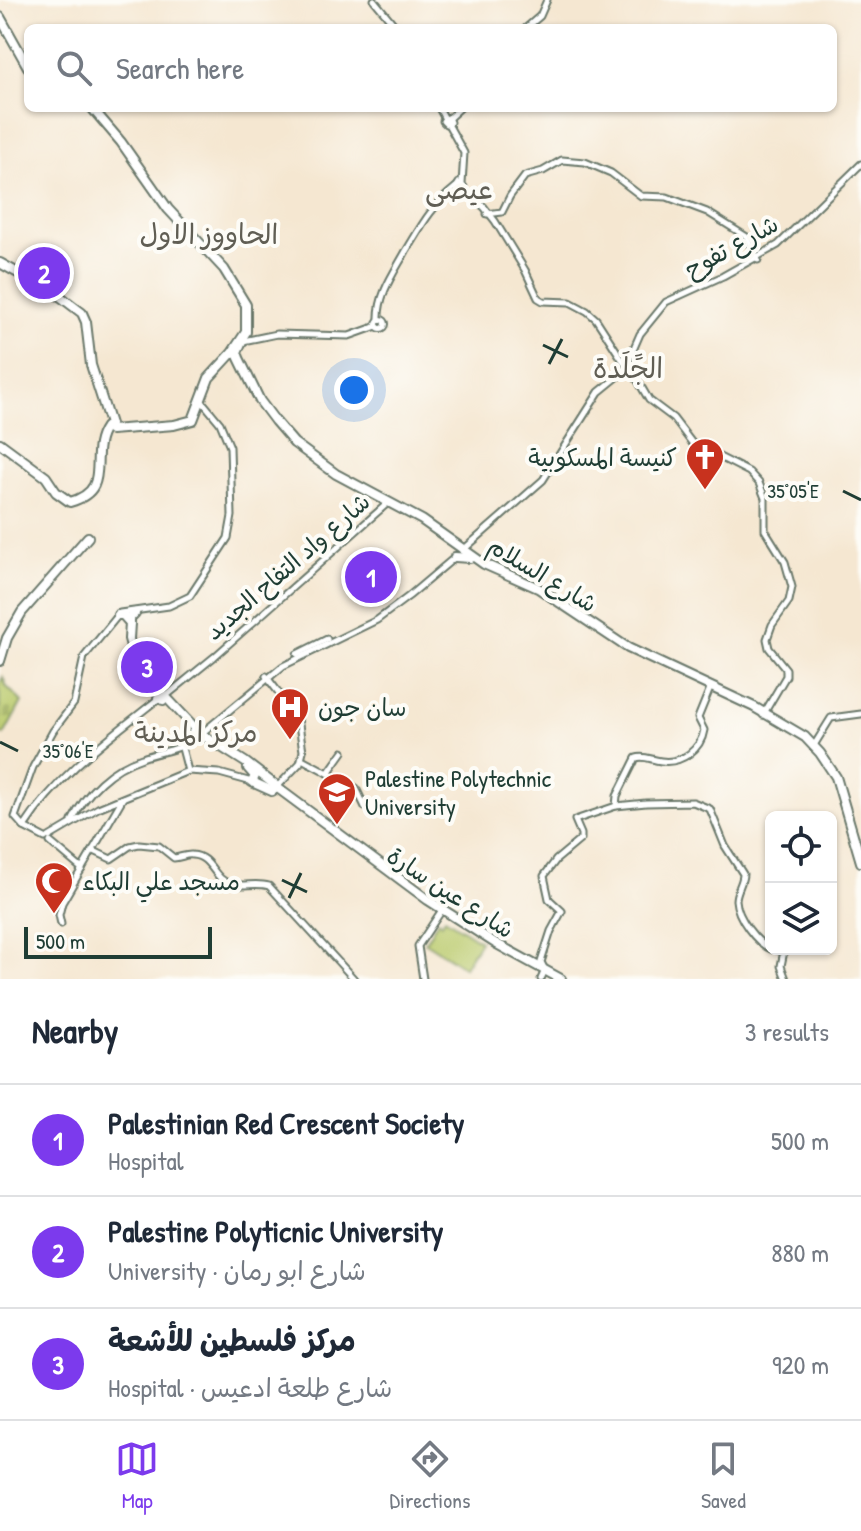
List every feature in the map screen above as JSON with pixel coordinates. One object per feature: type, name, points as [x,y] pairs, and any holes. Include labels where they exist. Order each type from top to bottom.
[{"type":"main road","points":[[0,17],[24,60]]},
{"type":"main road","points":[[95,112],[121,142],[168,209],[224,269],[246,305],[242,343],[217,366],[207,384],[204,404],[189,423],[107,428]]},
{"type":"main road","points":[[0,263],[74,306],[83,327],[88,362],[107,428],[97,460],[99,474],[95,486],[88,494],[70,502],[56,492],[46,477],[0,442]]},
{"type":"main road","name":"شارع السلام","points":[[242,343],[237,352],[260,401],[294,443],[384,504]]},
{"type":"main road","name":"شارع السلام","points":[[242,343],[258,402],[292,445],[335,477],[384,504],[422,520],[461,551],[538,588],[628,648],[763,714],[814,747],[836,777],[861,862]]},
{"type":"main road","points":[[0,661],[7,638],[22,612],[88,537]]},
{"type":"main road","points":[[135,613],[130,618],[129,639],[135,661],[162,696],[199,733],[251,770],[255,776],[252,782],[275,788]]},
{"type":"main road","points":[[120,616],[131,624]]},
{"type":"main road","points":[[199,733],[245,762],[275,788]]},
{"type":"main road","name":"شارع السلام","points":[[814,747],[833,779],[851,845],[861,869]]},
{"type":"main road","name":"شارع عين سارة","points":[[275,788],[441,911],[546,975],[561,979]]},
{"type":"street","points":[[374,0],[394,24]]},
{"type":"street","points":[[531,24],[540,16],[547,0]]},
{"type":"street","points":[[441,112],[464,153],[460,188]]},
{"type":"street","points":[[447,121],[456,112]]},
{"type":"street","points":[[489,214],[502,212],[525,176],[543,171],[562,160],[573,159],[597,165],[641,196],[667,197],[707,212],[747,237],[758,259]]},
{"type":"street","points":[[71,822],[78,809],[117,768],[144,757],[182,748],[266,677],[301,652],[377,616],[461,551],[539,481],[594,393],[627,367],[641,337],[669,303],[781,247],[861,166]]},
{"type":"street","points":[[460,188],[489,214],[525,270],[538,298],[543,301],[566,301],[591,315],[649,400],[673,418],[692,443],[749,472],[759,483],[765,498],[765,530],[785,562],[792,587],[789,601],[768,634],[767,643],[786,673],[785,680],[763,714]]},
{"type":"street","points":[[242,343],[296,334],[349,336],[380,322],[379,305],[393,270],[420,224],[442,198],[460,188]]},
{"type":"street","points":[[120,616],[165,609],[193,596],[232,534],[235,516],[232,447],[224,424],[204,404]]},
{"type":"street","points":[[82,869],[48,839],[14,820],[33,767],[53,731],[74,703],[84,657],[120,616],[131,610],[169,606],[186,599],[226,544],[232,516],[230,447],[220,423],[204,404]]},
{"type":"street","name":"شارع واد التفاح الجديد","points":[[24,827],[97,745],[212,655],[384,504]]},
{"type":"street","points":[[266,677],[298,718],[302,759],[275,788]]},
{"type":"street","points":[[616,806],[617,796],[636,758],[643,756],[672,761],[699,746],[704,730],[698,718],[710,688]]},
{"type":"street","points":[[814,747],[833,719],[861,715]]},
{"type":"street","points":[[182,748],[188,771]]},
{"type":"street","points":[[328,773],[343,752]]},
{"type":"street","points":[[302,759],[356,788],[365,807]]},
{"type":"street","points":[[48,839],[71,822],[188,771],[219,773],[252,782]]},
{"type":"street","points":[[61,924],[60,911],[123,797]]},
{"type":"street","points":[[546,975],[541,962],[551,931],[562,911],[548,896],[544,876],[581,839],[575,820],[616,806],[693,802],[710,809],[725,846],[743,874],[736,897],[738,908],[759,942],[765,945]]},
{"type":"street","points":[[92,850],[111,859],[130,846],[159,846],[174,858],[192,855],[202,859],[210,864],[219,879],[231,884],[269,886],[354,979]]},
{"type":"street","points":[[423,979],[418,946],[441,911]]},
{"type":"street","points":[[783,955],[781,966],[786,979]]},
{"type":"green space","points":[[3,677],[7,687],[22,702],[4,735],[0,733],[0,683]]},
{"type":"green space","points":[[445,918],[480,941],[464,967],[425,942],[438,920],[442,923]]},
{"type":"place","name":"Palestine Polyticnic University","points":[[44,273]]},
{"type":"place","name":"كنيسة المسكوبية","points":[[705,491]]},
{"type":"place","name":"Palestinian Red Crescent Society","points":[[371,577]]},
{"type":"place","name":"مركز فلسطين للأشعة","points":[[147,667]]},
{"type":"place","name":"سان جون","points":[[290,741]]},
{"type":"place","name":"Palestine Polytechnic University","points":[[337,826]]},
{"type":"place","name":"مسجد علي البكاء","points":[[54,915]]},
{"type":"district","name":"عيصى","points":[[459,189]]},
{"type":"district","name":"الحاووز الاول","points":[[209,234]]},
{"type":"district","name":"الجًلَدة","points":[[628,368]]},
{"type":"district","name":"مركز المدينة","points":[[196,732]]}]
